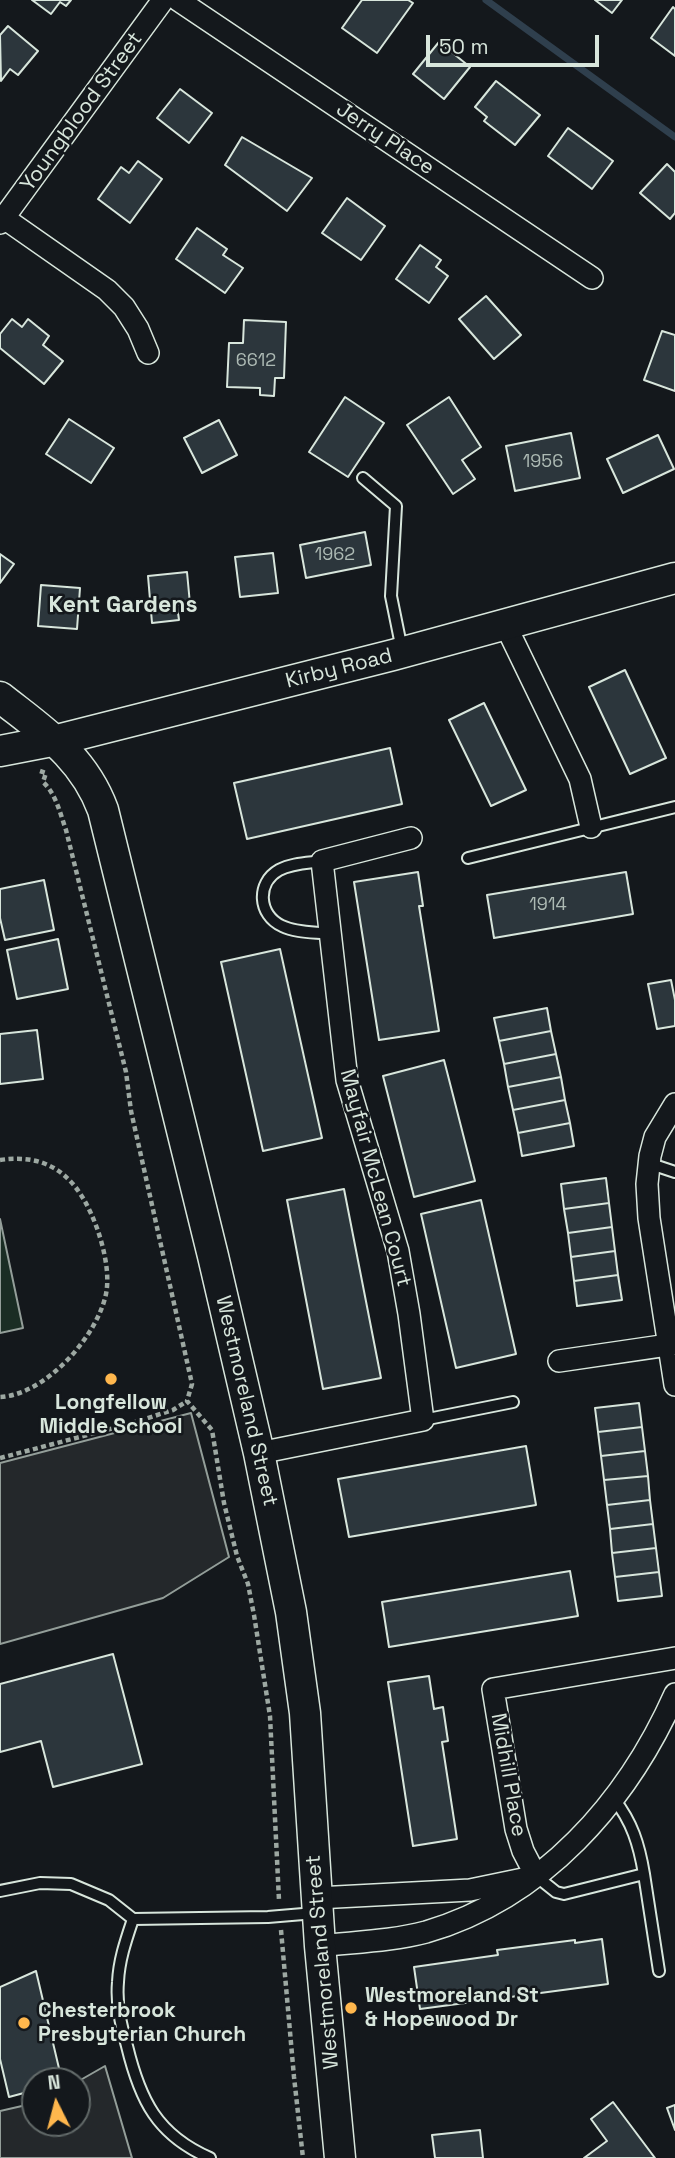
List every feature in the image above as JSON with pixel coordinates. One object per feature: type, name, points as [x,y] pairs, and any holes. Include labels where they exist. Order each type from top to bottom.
[{"type":"main road","name":"Kirby Road","points":[[0,751],[57,740],[402,653],[675,579]]},
{"type":"main road","name":"Westmoreland Street","points":[[0,697],[57,740],[94,791],[110,834],[259,1453],[282,1559],[307,1736],[320,1945],[340,2158]]},
{"type":"street","name":"Youngblood Street","points":[[2,220],[163,0]]},
{"type":"street","name":"Jerry Place","points":[[178,0],[592,278]]},
{"type":"street","points":[[2,220],[107,290],[124,307],[138,329],[148,353]]},
{"type":"street","points":[[505,624],[580,779],[591,827]]},
{"type":"street","points":[[322,861],[411,838]]},
{"type":"street","name":"Mayfair McLean Court","points":[[322,861],[347,1080],[398,1251],[423,1420]]},
{"type":"street","points":[[675,1104],[655,1137],[649,1163],[648,1211],[672,1344],[675,1385]]},
{"type":"street","points":[[559,1361],[672,1344]]},
{"type":"street","points":[[259,1453],[423,1420]]},
{"type":"street","name":"Midhill Place","points":[[536,1875],[523,1851],[516,1829],[493,1689],[675,1658]]},
{"type":"street","points":[[320,1945],[404,1936],[445,1926],[499,1901],[536,1875],[574,1844],[614,1799],[652,1743],[675,1694]]},
{"type":"street","points":[[318,1905],[470,1890],[536,1875]]},
{"type":"lane","points":[[363,478],[396,506],[391,596],[402,653]]},
{"type":"lane","points":[[468,858],[675,807]]},
{"type":"lane","points":[[322,861],[280,870],[269,878],[263,889],[262,905],[270,917],[281,926],[330,934]]},
{"type":"lane","points":[[649,1163],[675,1172]]},
{"type":"lane","points":[[423,1420],[513,1402]]},
{"type":"lane","points":[[614,1799],[633,1826],[640,1848],[659,1971]]},
{"type":"lane","points":[[536,1875],[556,1892],[564,1894],[644,1874]]},
{"type":"lane","points":[[0,1891],[40,1883],[71,1884],[109,1900],[133,1919],[280,1916],[318,1905]]},
{"type":"lane","points":[[133,1919],[120,1963],[118,1998],[120,2022],[134,2074],[148,2107],[161,2124],[180,2142],[210,2158]]},
{"type":"path","points":[[0,1458],[173,1410],[187,1401],[191,1384],[128,1093],[126,1072],[65,830],[55,800],[43,782],[46,773],[34,769]]},
{"type":"path","points":[[0,1160],[11,1158],[40,1161],[72,1180],[89,1204],[105,1250],[106,1293],[92,1329],[56,1373],[13,1397],[0,1398]]},
{"type":"path","points":[[187,1401],[212,1430],[224,1503],[237,1556],[248,1584],[270,1716],[280,1916],[293,2077],[303,2158]]},
{"type":"green space","points":[[0,1219],[23,1328],[0,1333]]},
{"type":"shaded area","points":[[191,1413],[229,1557],[163,1598],[0,1644],[0,1463]]},
{"type":"shaded area","points":[[105,2066],[132,2158],[0,2158],[0,2111],[21,2106],[21,2137],[91,2137],[91,2074]]},
{"type":"building","points":[[32,0],[71,0],[66,6],[60,2],[51,14]]},
{"type":"building","points":[[362,0],[408,0],[413,3],[377,53],[342,28]]},
{"type":"building","points":[[595,0],[622,0],[612,13]]},
{"type":"building","points":[[673,7],[675,9],[675,56],[651,38]]},
{"type":"building","points":[[8,26],[38,51],[18,75],[10,69],[1,81],[0,35]]},
{"type":"building","points":[[439,42],[470,67],[444,99],[413,74]]},
{"type":"building","points":[[496,81],[540,115],[515,145],[484,121],[487,117],[475,107]]},
{"type":"building","points":[[180,89],[212,113],[189,143],[157,118]]},
{"type":"building","points":[[568,128],[613,161],[592,189],[548,156]]},
{"type":"building","points":[[242,137],[312,178],[287,211],[225,165]]},
{"type":"building","points":[[138,161],[162,179],[130,223],[98,199],[121,167],[129,173]]},
{"type":"building","points":[[667,164],[675,172],[675,213],[670,219],[640,193]]},
{"type":"building","points":[[347,198],[385,226],[361,260],[322,233]]},
{"type":"building","points":[[197,228],[227,249],[223,255],[243,268],[225,293],[176,259]]},
{"type":"building","points":[[420,245],[441,260],[436,267],[448,276],[429,303],[396,279]]},
{"type":"building","points":[[486,296],[521,335],[494,359],[459,319]]},
{"type":"building","points":[[12,319],[22,327],[28,319],[49,336],[43,345],[63,361],[44,384],[0,348],[0,334]]},
{"type":"building","points":[[244,320],[286,322],[284,378],[275,378],[274,396],[260,395],[260,388],[227,387],[229,343],[243,343]]},
{"type":"building","points":[[662,331],[675,335],[675,391],[644,380]]},
{"type":"building","points":[[345,397],[384,423],[348,477],[309,452]]},
{"type":"building","points":[[449,397],[481,447],[462,460],[475,479],[453,494],[407,425]]},
{"type":"building","points":[[69,419],[114,448],[91,483],[46,454]]},
{"type":"building","points":[[219,420],[237,455],[202,473],[184,438]]},
{"type":"building","points":[[571,433],[580,478],[515,491],[506,446]]},
{"type":"building","points":[[658,435],[674,469],[623,493],[607,459]]},
{"type":"building","points":[[365,532],[371,565],[306,578],[300,545]]},
{"type":"building","points":[[273,553],[278,593],[240,597],[235,557]]},
{"type":"building","points":[[0,554],[14,564],[0,583]]},
{"type":"building","points":[[187,572],[190,604],[177,605],[179,620],[152,623],[148,576]]},
{"type":"building","points":[[41,585],[80,588],[77,629],[38,626]]},
{"type":"building","points":[[625,670],[666,758],[630,774],[589,687]]},
{"type":"building","points":[[484,703],[526,790],[491,806],[449,720]]},
{"type":"building","points":[[390,748],[402,804],[247,839],[234,783]]},
{"type":"building","points":[[418,872],[423,906],[419,906],[439,1031],[379,1040],[354,882]]},
{"type":"building","points":[[626,872],[633,914],[494,938],[487,895]]},
{"type":"building","points":[[44,880],[54,930],[5,940],[0,918],[0,889]]},
{"type":"building","points":[[58,939],[68,989],[17,999],[7,950]]},
{"type":"building","points":[[280,949],[322,1138],[263,1151],[221,962]]},
{"type":"building","points":[[671,980],[675,1000],[675,1026],[657,1029],[648,984]]},
{"type":"building","points":[[547,1008],[551,1031],[499,1041],[494,1018]]},
{"type":"building","points":[[37,1030],[43,1079],[0,1084],[0,1034]]},
{"type":"building","points":[[551,1031],[556,1054],[504,1064],[499,1041]]},
{"type":"building","points":[[556,1054],[561,1077],[508,1087],[504,1064]]},
{"type":"building","points":[[444,1060],[475,1181],[414,1197],[383,1076]]},
{"type":"building","points":[[561,1077],[565,1100],[513,1110],[508,1087]]},
{"type":"building","points":[[565,1100],[570,1123],[518,1133],[513,1110]]},
{"type":"building","points":[[570,1123],[574,1146],[522,1156],[518,1133]]},
{"type":"building","points":[[606,1178],[609,1203],[564,1209],[561,1184]]},
{"type":"building","points":[[344,1189],[381,1378],[323,1389],[287,1200]]},
{"type":"building","points":[[481,1200],[516,1354],[456,1368],[421,1214]]},
{"type":"building","points":[[609,1203],[612,1227],[568,1233],[564,1209]]},
{"type":"building","points":[[612,1227],[615,1251],[571,1257],[568,1233]]},
{"type":"building","points":[[615,1251],[618,1275],[574,1281],[571,1257]]},
{"type":"building","points":[[618,1275],[622,1300],[577,1306],[574,1281]]},
{"type":"building","points":[[639,1403],[642,1427],[598,1432],[595,1408]]},
{"type":"building","points":[[642,1427],[645,1451],[601,1456],[598,1432]]},
{"type":"building","points":[[526,1446],[536,1505],[349,1537],[338,1479]]},
{"type":"building","points":[[645,1451],[648,1476],[604,1480],[601,1456]]},
{"type":"building","points":[[648,1476],[650,1500],[607,1505],[604,1480]]},
{"type":"building","points":[[650,1500],[653,1524],[610,1529],[607,1505]]},
{"type":"building","points":[[653,1524],[656,1548],[612,1553],[610,1529]]},
{"type":"building","points":[[656,1548],[659,1572],[615,1577],[612,1553]]},
{"type":"building","points":[[570,1571],[578,1616],[389,1647],[382,1602]]},
{"type":"building","points":[[659,1572],[662,1596],[618,1601],[615,1577]]},
{"type":"building","points":[[113,1654],[142,1764],[53,1787],[41,1741],[0,1752],[0,1684]]},
{"type":"building","points":[[429,1676],[434,1709],[443,1707],[448,1741],[442,1742],[457,1839],[413,1846],[388,1682]]},
{"type":"building","points":[[602,1939],[608,1984],[420,2009],[414,1967],[498,1955],[497,1950]]},
{"type":"building","name":"Chesterbrook Presbyterian Church","points":[[36,1971],[59,2067],[21,2067],[21,2094],[9,2097],[0,2059],[0,1987]]},
{"type":"building","points":[[613,2102],[655,2158],[584,2158],[607,2141],[591,2119]]},
{"type":"building","points":[[675,2105],[675,2130],[667,2108]]},
{"type":"building","points":[[480,2130],[483,2158],[435,2158],[432,2135]]},
{"type":"waterway","points":[[486,0],[675,137]]},
{"type":"place","name":"Longfellow Middle School","points":[[111,1379]]},
{"type":"place","name":"Westmoreland St & Hopewood Dr","points":[[351,2008]]},
{"type":"place","name":"Chesterbrook Presbyterian Church","points":[[24,2023]]},
{"type":"district","name":"Kent Gardens","points":[[123,606]]}]
